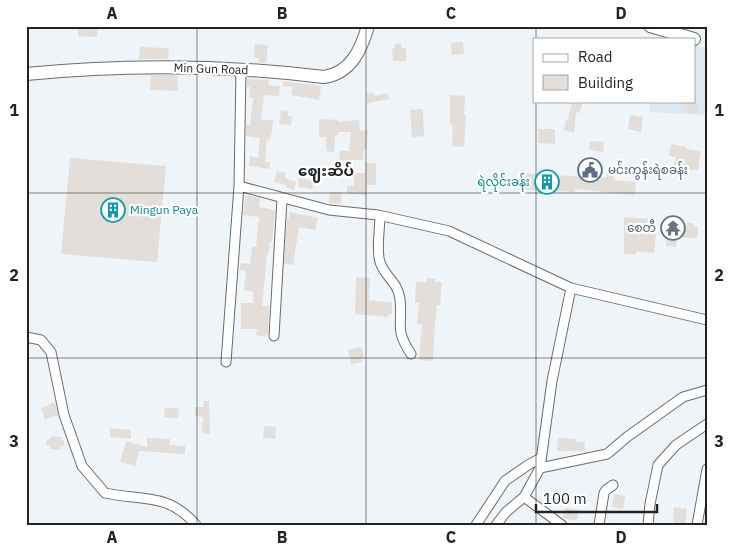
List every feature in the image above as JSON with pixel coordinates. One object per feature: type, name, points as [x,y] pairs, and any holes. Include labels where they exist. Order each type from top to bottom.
[{"type":"street","name":"Min Gun Road","points":[[26,74],[114,67],[192,67],[324,77],[335,75],[357,56],[368,26]]},
{"type":"street","points":[[650,26],[691,38]]},
{"type":"street","points":[[226,362],[239,186],[241,70]]},
{"type":"street","points":[[239,186],[329,210],[380,216],[449,231],[571,288],[707,320]]},
{"type":"street","points":[[274,336],[282,199]]},
{"type":"street","points":[[380,216],[379,260],[382,268],[397,287],[400,299],[400,333],[402,341],[411,354]]},
{"type":"street","points":[[496,525],[506,512],[524,497],[540,468],[552,381],[571,288]]},
{"type":"street","points":[[26,337],[41,340],[51,352],[64,415],[82,466],[105,493],[160,500],[176,507],[196,525]]},
{"type":"street","points":[[540,468],[607,454],[627,436],[683,396],[707,390]]},
{"type":"street","points":[[648,525],[658,465],[676,445],[707,424]]},
{"type":"street","points":[[476,525],[506,481],[528,465],[542,458]]},
{"type":"street","points":[[696,525],[707,469]]},
{"type":"street","points":[[599,525],[604,493],[613,486]]},
{"type":"street","points":[[524,497],[562,525]]},
{"type":"shaded area","points":[[696,45],[707,48],[707,115],[649,112],[651,102],[696,102]]},
{"type":"building","points":[[78,26],[98,26],[97,37],[78,36]]},
{"type":"building","points":[[463,42],[464,54],[452,55],[451,43]]},
{"type":"building","points":[[401,43],[401,48],[406,48],[406,61],[393,61],[392,48],[395,48],[395,44]]},
{"type":"building","points":[[255,44],[268,45],[266,63],[259,63],[259,58],[254,58]]},
{"type":"building","points":[[140,47],[169,48],[168,59],[139,59]]},
{"type":"building","points":[[151,75],[177,75],[178,91],[150,90]]},
{"type":"building","points":[[247,79],[269,80],[268,85],[280,86],[279,96],[264,95],[261,120],[273,120],[270,140],[267,139],[265,162],[270,162],[269,169],[249,166],[250,156],[258,158],[260,138],[246,136],[246,125],[250,125],[253,98],[249,97],[250,87],[247,87]]},
{"type":"building","points":[[283,81],[321,86],[319,100],[291,95],[293,87],[283,86]]},
{"type":"building","points":[[367,93],[374,94],[374,96],[388,93],[389,99],[367,103]]},
{"type":"building","points":[[450,95],[465,96],[464,147],[452,146],[453,125],[450,124]]},
{"type":"building","points":[[572,102],[582,104],[580,113],[576,112],[574,132],[564,131],[566,119],[568,120]]},
{"type":"building","points":[[685,102],[699,105],[697,114],[683,110]]},
{"type":"building","points":[[423,109],[424,136],[412,137],[410,110]]},
{"type":"building","points":[[281,110],[288,111],[288,116],[292,117],[291,125],[279,124]]},
{"type":"building","points":[[630,115],[643,117],[641,132],[628,129]]},
{"type":"building","points":[[319,119],[337,120],[338,122],[359,120],[360,131],[368,130],[363,160],[339,160],[340,151],[349,151],[351,132],[338,132],[338,135],[335,135],[334,152],[326,151],[326,137],[319,137]]},
{"type":"building","points":[[538,129],[555,129],[555,144],[538,143]]},
{"type":"building","points":[[590,141],[604,142],[603,152],[589,150]]},
{"type":"building","points":[[671,144],[701,151],[698,170],[673,167],[676,157],[669,156]]},
{"type":"building","name":"Mingun Paya","points":[[70,158],[166,166],[157,262],[61,254]]},
{"type":"building","points":[[365,163],[376,163],[376,185],[366,185],[366,195],[347,194],[347,186],[354,186],[354,173],[365,173]]},
{"type":"building","points":[[300,167],[306,168],[305,179],[313,180],[312,189],[298,187]]},
{"type":"building","points":[[277,171],[286,173],[285,178],[296,182],[294,190],[286,187],[287,185],[274,182]]},
{"type":"building","points":[[519,173],[606,178],[607,173],[615,174],[614,180],[636,182],[635,195],[575,189],[575,192],[518,189]]},
{"type":"building","points":[[330,192],[342,192],[341,204],[329,203]]},
{"type":"building","points":[[246,195],[260,198],[259,207],[275,210],[272,242],[270,241],[267,255],[262,306],[269,306],[268,334],[266,333],[266,337],[256,335],[257,329],[241,329],[241,303],[253,303],[254,292],[244,290],[246,271],[239,270],[241,263],[250,264],[252,247],[256,247],[259,217],[243,215]]},
{"type":"building","points":[[290,212],[318,218],[315,230],[299,227],[293,265],[284,264],[287,218],[289,218]]},
{"type":"building","points":[[624,217],[657,219],[654,253],[636,251],[636,254],[624,254]]},
{"type":"building","points":[[687,223],[694,223],[694,227],[698,227],[697,238],[677,237],[676,247],[666,246],[667,237],[670,237],[670,227],[687,226]]},
{"type":"building","points":[[356,277],[370,278],[369,300],[392,303],[392,314],[389,314],[388,317],[355,314]]},
{"type":"building","points":[[427,278],[435,279],[435,282],[442,282],[440,305],[437,305],[433,361],[419,360],[422,324],[417,324],[419,303],[415,303],[416,282],[427,282]]},
{"type":"building","points":[[362,347],[364,358],[361,358],[362,362],[351,364],[348,350]]},
{"type":"building","points":[[204,401],[209,401],[210,434],[202,433],[203,417],[195,416],[195,407],[203,407]]},
{"type":"building","points":[[55,402],[58,415],[45,420],[41,408]]},
{"type":"building","points":[[165,408],[179,408],[178,418],[164,417]]},
{"type":"building","points":[[264,426],[276,427],[275,439],[263,438]]},
{"type":"building","points":[[110,428],[131,430],[131,439],[110,437]]},
{"type":"building","points":[[51,436],[62,437],[64,447],[61,446],[60,450],[50,449],[50,445],[46,445],[47,439],[51,439]]},
{"type":"building","points":[[147,438],[170,439],[169,445],[185,446],[185,454],[139,451],[135,466],[120,462],[126,441],[147,447]]},
{"type":"building","points":[[558,438],[576,439],[576,442],[585,442],[584,451],[557,451]]},
{"type":"building","points":[[614,494],[625,496],[623,509],[612,507]]},
{"type":"building","points":[[674,507],[687,509],[685,524],[673,522]]},
{"type":"building","points":[[565,508],[579,510],[577,521],[563,518]]},
{"type":"place","name":"မင်းကွန်းရဲစခန်း","points":[[590,170]]},
{"type":"place","name":"ရဲလိုင်းခန်း","points":[[547,182]]},
{"type":"place","name":"Mingun Paya","points":[[113,210]]},
{"type":"place","name":"စေတီ","points":[[673,228]]},
{"type":"district","name":"ဈေးဆိပ်","points":[[326,171]]}]
